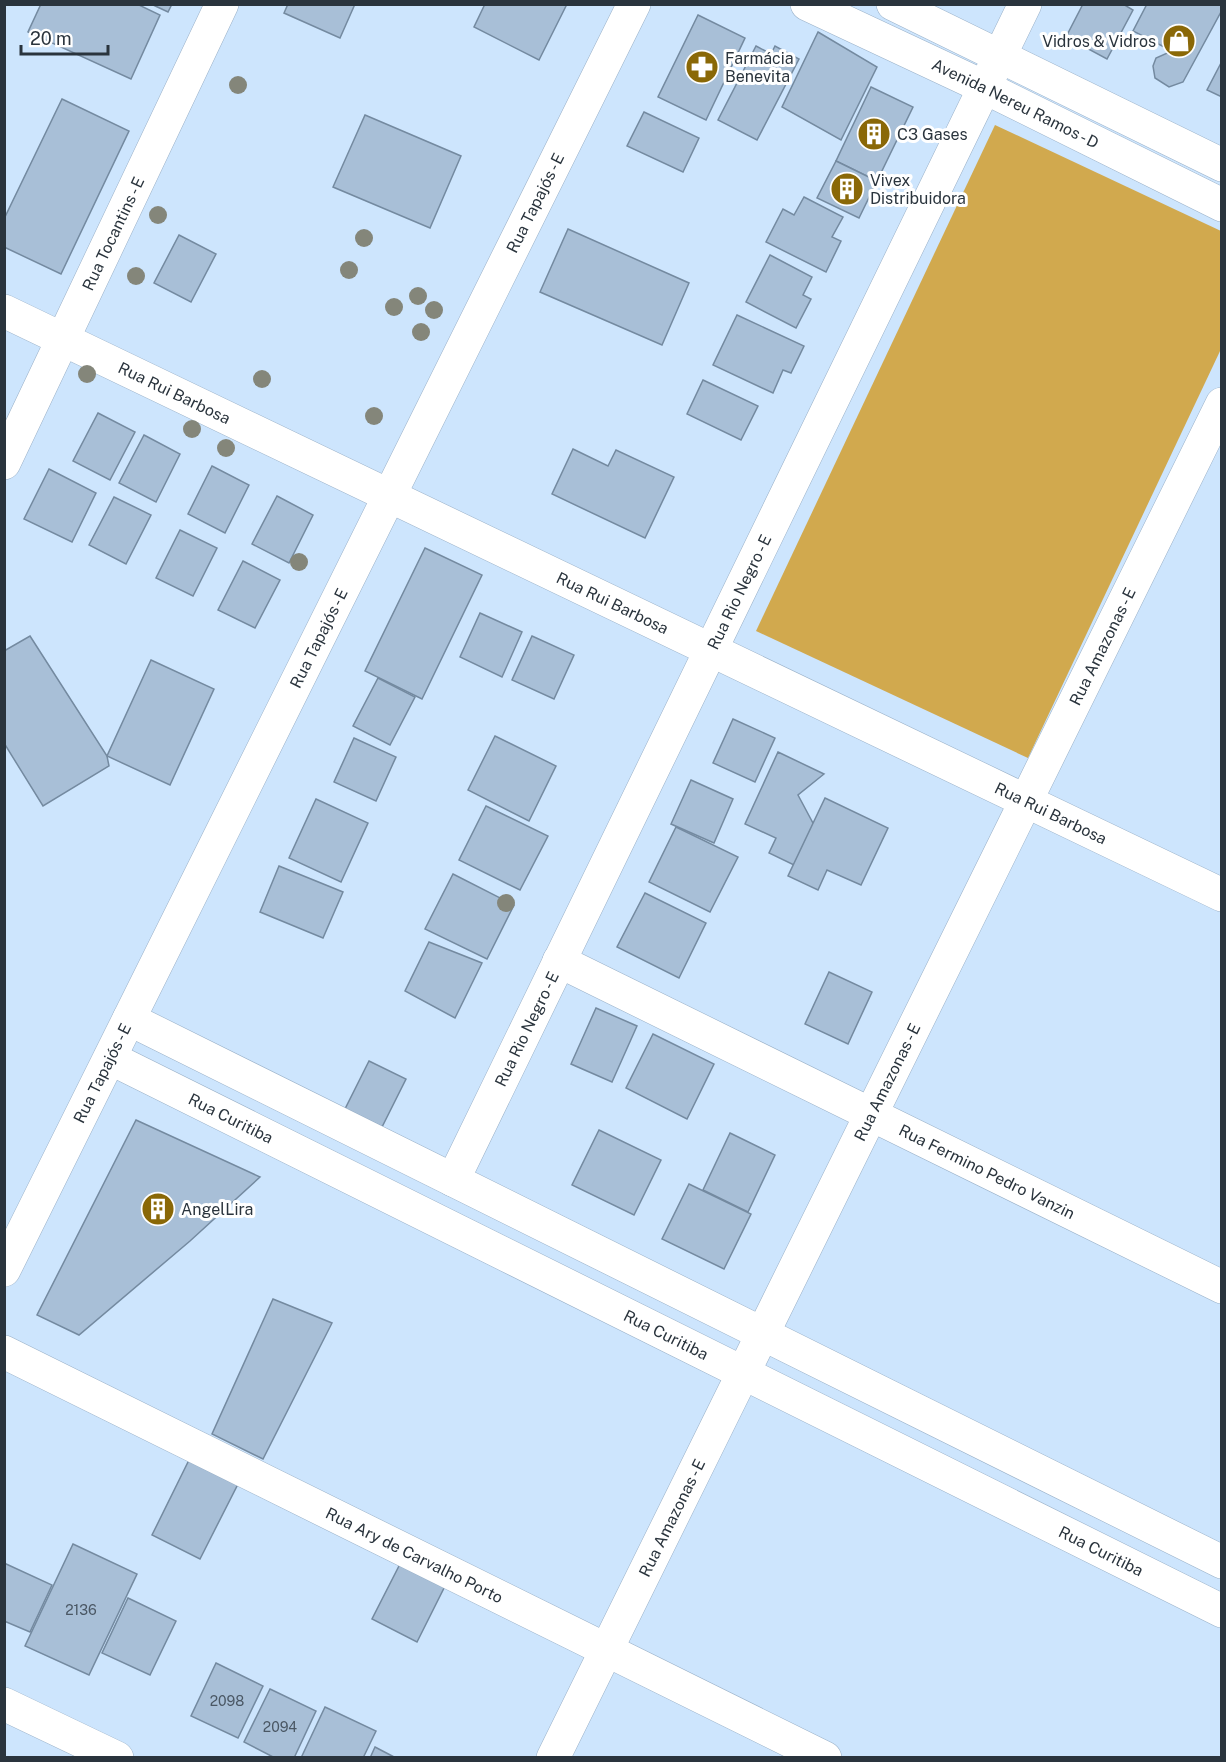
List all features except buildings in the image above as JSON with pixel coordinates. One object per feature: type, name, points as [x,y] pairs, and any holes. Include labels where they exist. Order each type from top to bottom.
[{"type":"street","name":"Rua Tocantins - E","points":[[4,463],[222,4]]},
{"type":"street","name":"Rua Tapajós - E","points":[[4,1270],[634,4]]},
{"type":"street","name":"Avenida Nereu Ramos - D","points":[[807,4],[984,87],[1221,205]]},
{"type":"street","points":[[893,4],[1221,165]]},
{"type":"street","name":"Rua Rio Negro - E","points":[[453,1180],[1025,4]]},
{"type":"street","name":"Rua Rui Barbosa","points":[[4,311],[1221,895]]},
{"type":"street","name":"Rua Amazonas - E","points":[[553,1758],[1221,404]]},
{"type":"street","name":"Rua Fermino Pedro Vanzin","points":[[559,961],[1221,1287]]},
{"type":"street","points":[[129,1019],[1221,1562]]},
{"type":"street","name":"Rua Curitiba","points":[[110,1058],[1221,1611]]},
{"type":"street","name":"Rua Ary de Carvalho Porto","points":[[4,1352],[825,1758]]},
{"type":"street","points":[[4,1704],[117,1758]]},
{"type":"shaded area","points":[[995,125],[1221,231],[1221,349],[1028,758],[756,631]]},
{"type":"place","name":"Vidros & Vidros","points":[[1179,41]]},
{"type":"place","name":"Farmácia Benevita","points":[[702,67]]},
{"type":"place","name":"C3 Gases","points":[[874,134]]},
{"type":"place","name":"Vivex Distribuidora","points":[[847,189]]},
{"type":"place","name":"AngelLira","points":[[158,1209]]}]
